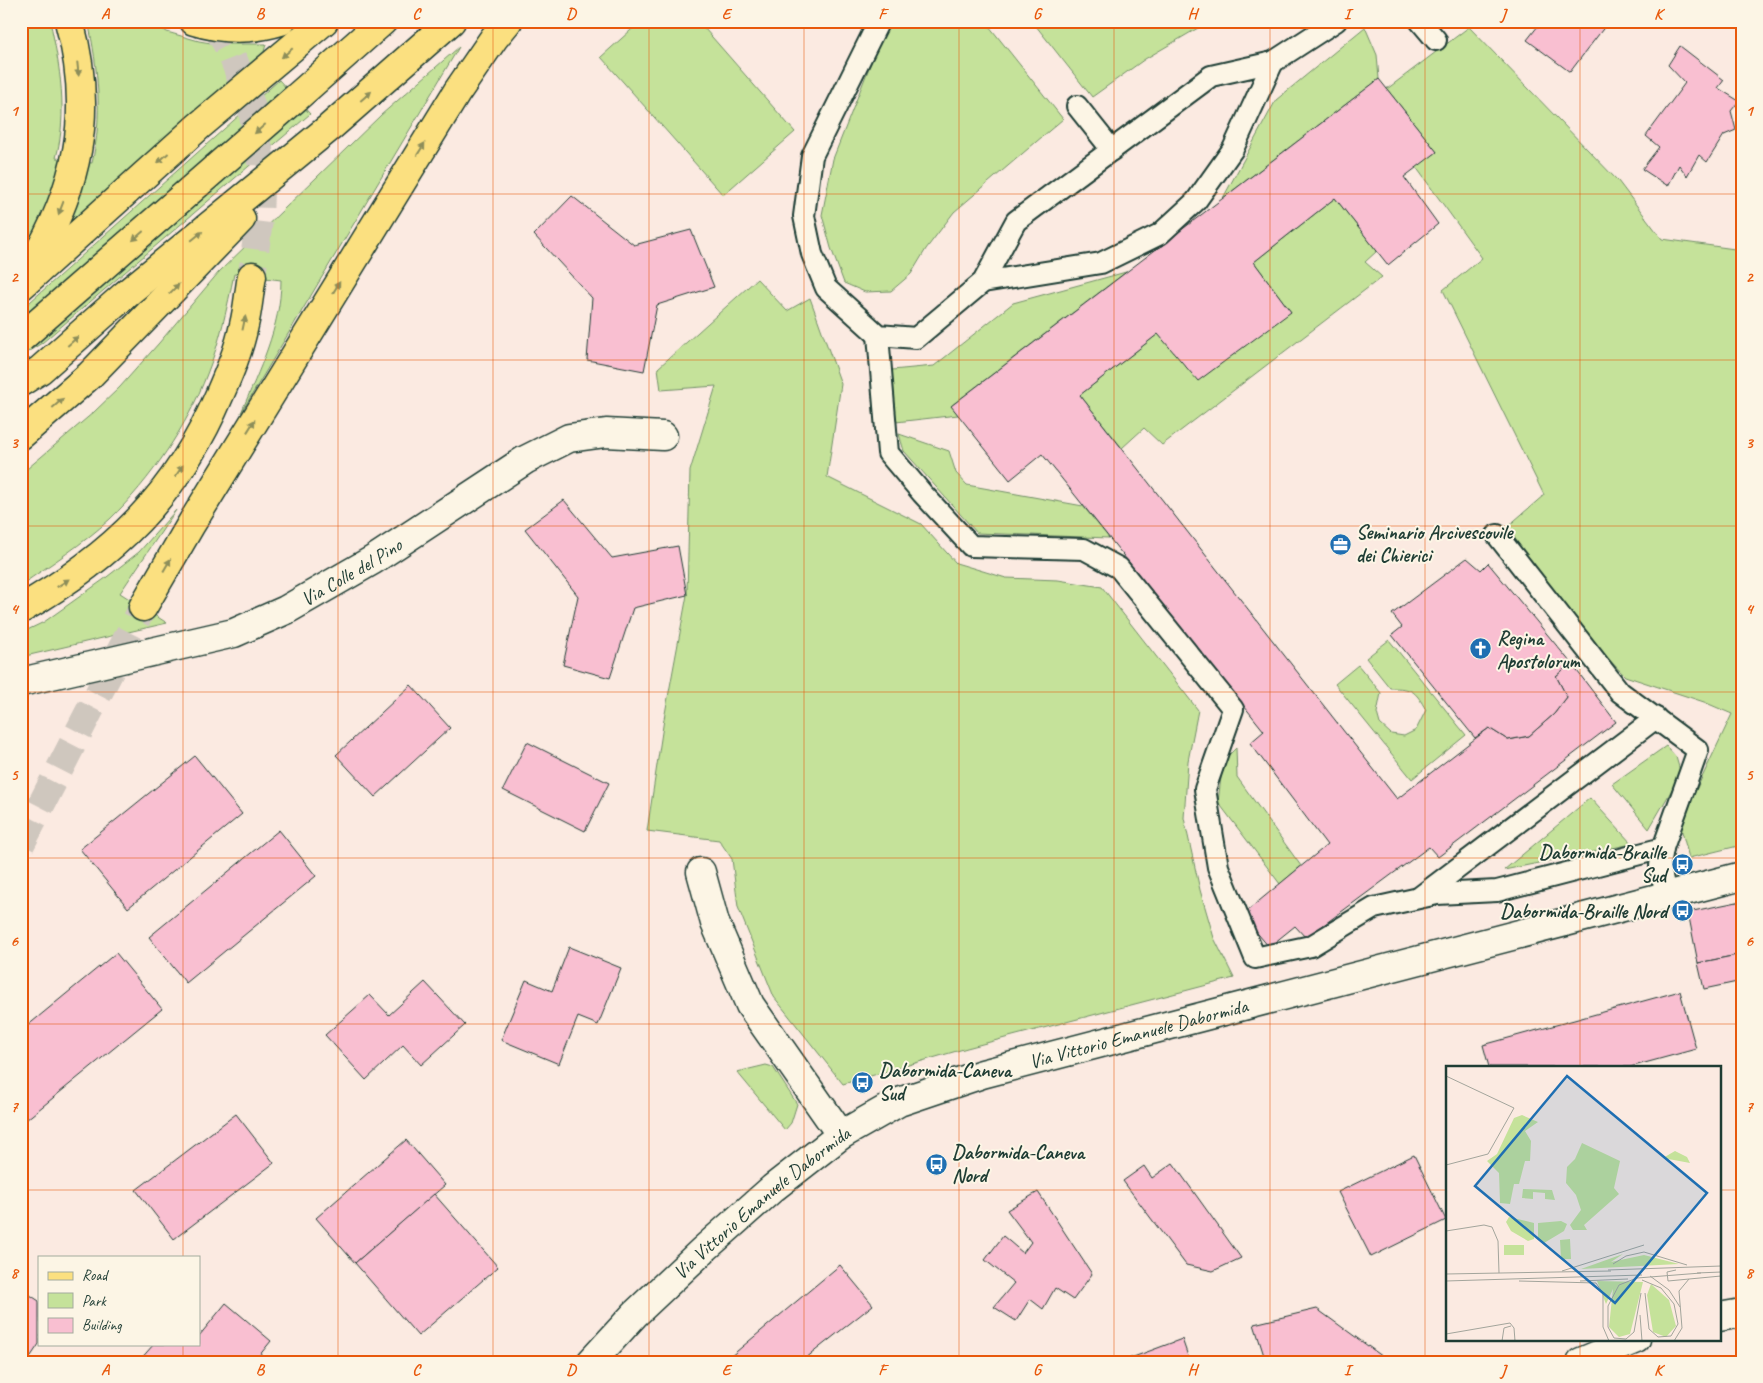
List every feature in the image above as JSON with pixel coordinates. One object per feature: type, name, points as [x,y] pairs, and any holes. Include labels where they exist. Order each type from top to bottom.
[{"type":"main road","points":[[21,281],[44,245],[57,218],[76,162],[81,123],[81,93],[77,59],[69,21]]},
{"type":"main road","points":[[194,21],[219,27],[237,28],[262,27],[281,21]]},
{"type":"main road","points":[[21,286],[199,126],[324,21]]},
{"type":"main road","points":[[21,338],[383,21]]},
{"type":"main road","points":[[21,382],[40,370],[126,294],[329,128],[451,21]]},
{"type":"main road","points":[[143,607],[190,526],[456,92],[508,21]]},
{"type":"main road","points":[[21,435],[90,375],[329,128]]},
{"type":"main road","points":[[21,609],[102,556],[148,511],[174,478],[192,452],[211,416],[232,368],[244,325],[252,276]]},
{"type":"street","name":"Via Colle del Pino","points":[[21,682],[234,633],[286,610],[373,560],[525,460],[568,438],[606,433],[663,436]]},
{"type":"street","points":[[702,872],[715,923],[750,1005],[841,1135]]},
{"type":"street","name":"Via Vittorio Emanuele Dabormida","points":[[591,1362],[635,1314],[703,1250],[774,1188],[841,1135],[899,1102],[982,1074],[1742,876]]},
{"type":"street","points":[[1720,1317],[1742,1313]]},
{"type":"street","points":[[1581,1362],[1634,1340]]},
{"type":"lane","points":[[878,21],[812,156],[804,216],[812,254],[826,288],[878,334],[916,338],[983,282],[1016,221],[1211,76],[1273,62],[1336,21]]},
{"type":"lane","points":[[1420,21],[1436,40]]},
{"type":"lane","points":[[983,282],[1101,263],[1160,234],[1196,201],[1233,149],[1273,62]]},
{"type":"lane","points":[[1077,106],[1112,150]]},
{"type":"lane","points":[[878,334],[888,453],[971,546],[1084,549],[1119,568],[1233,709],[1205,789],[1218,867],[1255,958],[1310,946],[1374,908],[1437,894],[1497,891],[1663,848]]},
{"type":"lane","points":[[1497,535],[1620,692],[1698,750],[1663,848],[1660,866],[1666,896]]},
{"type":"lane","points":[[1418,898],[1656,718]]},
{"type":"green space","points":[[21,21],[50,21],[57,55],[62,107],[60,141],[56,158],[92,163],[97,128],[98,92],[97,74],[88,21],[150,21],[167,32],[199,41],[217,44],[266,44],[264,52],[21,267]]},
{"type":"green space","points":[[641,21],[698,21],[795,132],[723,195],[601,57]]},
{"type":"green space","points":[[890,21],[985,21],[1063,119],[954,212],[926,249],[911,274],[891,291],[865,292],[844,283],[831,248],[822,215],[833,159],[882,35]]},
{"type":"green space","points":[[1032,21],[1210,21],[1145,59],[1092,97]]},
{"type":"green space","points":[[1365,27],[1377,55],[1379,79],[1223,198],[1276,100]]},
{"type":"green space","points":[[1469,27],[1618,181],[1662,239],[1742,250],[1742,845],[1689,858],[1680,824],[1732,714],[1704,702],[1625,676],[1587,637],[1539,575],[1507,527],[1544,495],[1443,290],[1482,258],[1416,167],[1437,152],[1387,89]]},
{"type":"green space","points":[[459,47],[241,413],[268,348],[277,315],[281,280],[234,274],[212,362],[179,432],[153,470],[125,504],[100,528],[21,585],[21,474],[94,412],[120,387],[219,272],[381,115]]},
{"type":"green space","points":[[279,80],[310,114],[42,343],[21,356],[21,310]]},
{"type":"green space","points":[[1335,198],[1377,251],[1365,262],[1382,277],[1162,445],[1144,428],[1122,448],[1080,395],[1158,334],[1291,312],[1254,262]]},
{"type":"green space","points":[[1126,272],[952,405],[958,415],[896,422],[892,370],[934,366],[1013,303]]},
{"type":"green space","points":[[757,279],[787,311],[810,298],[841,384],[827,477],[921,524],[956,563],[1006,578],[1058,580],[1102,587],[1198,710],[1188,761],[1184,818],[1200,890],[1214,938],[1234,978],[967,1048],[843,1084],[774,997],[738,907],[732,859],[719,840],[647,831],[664,719],[687,595],[690,471],[716,386],[661,390],[658,368]]},
{"type":"green space","points":[[899,434],[949,451],[956,473],[967,485],[1083,506],[1109,538],[977,533],[904,451]]},
{"type":"green space","points":[[176,510],[120,593],[167,623],[21,657],[21,633],[44,622],[139,552]]},
{"type":"green space","points":[[1389,640],[1466,735],[1412,779],[1335,684],[1358,665],[1381,693],[1377,713],[1380,724],[1391,734],[1404,736],[1416,730],[1426,710],[1419,698],[1412,691],[1390,688],[1366,658]]},
{"type":"green space","points":[[1666,746],[1676,757],[1681,774],[1649,829],[1612,784]]},
{"type":"green space","points":[[1236,748],[1237,777],[1301,866],[1280,884],[1218,802],[1223,761]]},
{"type":"green space","points":[[1590,798],[1632,844],[1504,870]]},
{"type":"green space","points":[[766,1065],[773,1067],[797,1104],[791,1123],[785,1130],[737,1072]]},
{"type":"building","points":[[1542,21],[1609,21],[1570,72],[1527,40]]},
{"type":"building","points":[[1680,46],[1724,80],[1718,88],[1739,101],[1731,111],[1736,130],[1724,135],[1707,162],[1699,155],[1687,176],[1679,165],[1668,186],[1642,169],[1659,147],[1646,136],[1685,83],[1668,65]]},
{"type":"building","points":[[1379,79],[1437,152],[1404,177],[1438,224],[1388,265],[1335,198],[1254,262],[1291,312],[1198,381],[1158,334],[1080,395],[1397,799],[1489,728],[1508,740],[1529,736],[1554,714],[1567,697],[1556,676],[1571,663],[1616,722],[1438,857],[1429,847],[1306,938],[1295,926],[1269,947],[1242,915],[1327,845],[1250,743],[1264,731],[1042,454],[1010,480],[951,406]]},
{"type":"building","points":[[572,196],[634,245],[691,230],[714,287],[657,305],[644,371],[587,360],[592,298],[534,235]]},
{"type":"building","points":[[564,500],[612,558],[678,546],[687,595],[633,608],[610,678],[563,665],[578,596],[525,529]]},
{"type":"building","name":"Regina Apostolorum","points":[[1467,558],[1481,570],[1488,563],[1571,663],[1556,676],[1567,697],[1554,714],[1529,736],[1508,740],[1489,728],[1475,738],[1392,635],[1402,627],[1392,614]]},
{"type":"building","points":[[411,685],[450,728],[375,797],[336,755]]},
{"type":"building","points":[[527,742],[609,783],[585,831],[503,790]]},
{"type":"building","points":[[195,756],[242,814],[128,908],[80,849]]},
{"type":"building","points":[[279,830],[316,876],[186,983],[149,937]]},
{"type":"building","points":[[1742,901],[1742,954],[1698,963],[1688,912]]},
{"type":"building","points":[[569,947],[621,968],[598,1025],[578,1017],[559,1064],[501,1040],[526,980],[552,991]]},
{"type":"building","points":[[116,953],[162,1009],[21,1124],[21,1031]]},
{"type":"building","points":[[1742,954],[1742,981],[1704,989],[1698,963]]},
{"type":"building","points":[[425,982],[465,1025],[421,1065],[403,1045],[366,1080],[325,1035],[370,995],[389,1015]]},
{"type":"building","points":[[1680,991],[1696,1049],[1634,1066],[1489,1066],[1483,1045]]},
{"type":"building","points":[[236,1114],[274,1163],[174,1239],[136,1190]]},
{"type":"building","points":[[406,1140],[445,1185],[355,1263],[316,1218]]},
{"type":"building","points":[[1414,1155],[1446,1220],[1371,1257],[1338,1192]]},
{"type":"building","points":[[1173,1163],[1241,1258],[1213,1271],[1186,1265],[1123,1181],[1144,1166],[1152,1178]]},
{"type":"building","points":[[1038,1192],[1092,1274],[1073,1300],[1055,1288],[1043,1309],[1030,1299],[1016,1321],[994,1307],[1014,1283],[985,1260],[1003,1236],[1023,1253],[1031,1242],[1007,1210]]},
{"type":"building","points":[[434,1194],[498,1267],[418,1336],[355,1263]]},
{"type":"building","points":[[840,1265],[873,1305],[801,1362],[724,1362]]},
{"type":"building","points":[[21,1289],[38,1300],[38,1346],[27,1362],[21,1362]]},
{"type":"building","points":[[226,1303],[271,1341],[254,1362],[139,1361],[152,1346],[200,1346],[200,1335]]},
{"type":"building","points":[[1317,1309],[1390,1362],[1266,1362],[1254,1324]]},
{"type":"building","points":[[1182,1339],[1190,1362],[1120,1362]]},
{"type":"tunnel","points":[[213,21],[230,50],[251,104],[261,161],[259,220],[252,276]]},
{"type":"tunnel","points":[[21,844],[143,607]]},
{"type":"place","name":"Seminario Arcivescovile dei Chierici","points":[[1340,544]]},
{"type":"place","name":"Regina Apostolorum","points":[[1481,649]]},
{"type":"place","name":"Dabormida-Braille Sud","points":[[1682,864]]},
{"type":"place","name":"Dabormida-Braille Nord","points":[[1683,911]]},
{"type":"place","name":"Dabormida-Caneva Sud","points":[[863,1082]]},
{"type":"place","name":"Dabormida-Caneva Nord","points":[[936,1164]]}]
